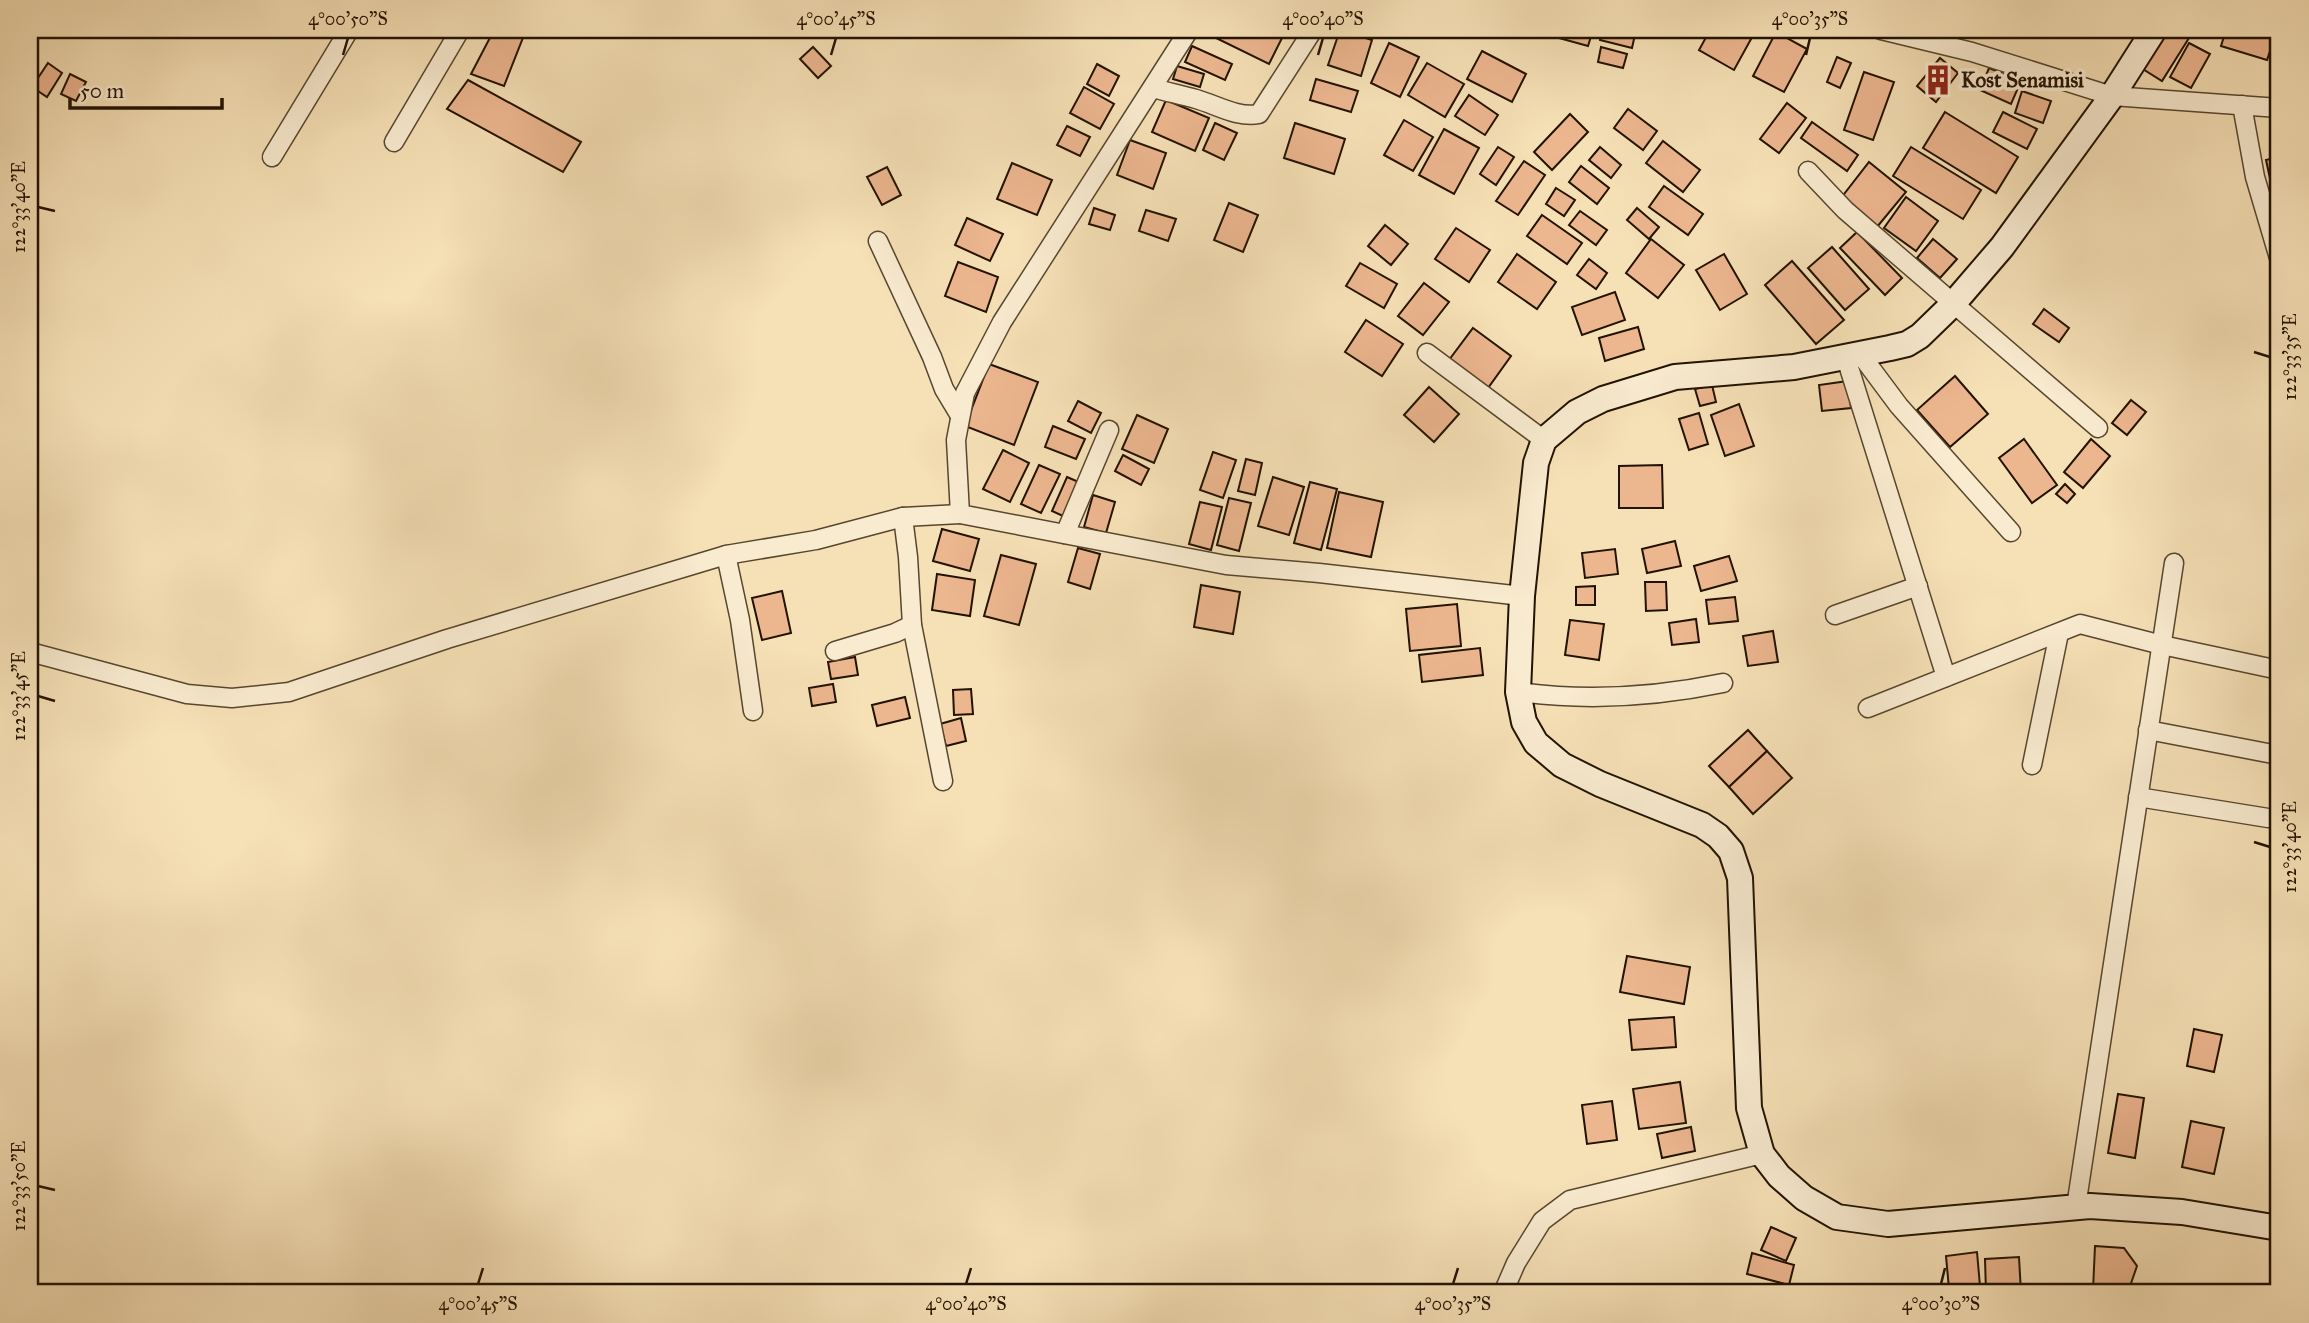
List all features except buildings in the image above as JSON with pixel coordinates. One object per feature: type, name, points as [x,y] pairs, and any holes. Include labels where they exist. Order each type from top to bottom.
[{"type":"street","points":[[272,157],[349,30]]},
{"type":"street","points":[[394,142],[460,30]]},
{"type":"street","points":[[960,514],[956,440],[965,393],[1002,322],[1189,30]]},
{"type":"street","points":[[1153,88],[1237,114],[1259,114],[1313,30]]},
{"type":"street","points":[[1881,30],[1972,52],[2112,96],[2279,108]]},
{"type":"street","points":[[2154,30],[2112,96],[2002,247],[1953,304],[1920,336],[1907,344],[1794,367],[1675,377],[1603,399],[1577,412],[1544,440],[1536,463],[1522,596],[1518,692],[1524,722],[1536,743],[1562,765],[1600,784],[1702,825],[1718,836],[1731,851],[1740,878],[1749,1108],[1762,1154],[1779,1176],[1804,1198],[1836,1217],[1888,1224],[2076,1207],[2182,1212],[2279,1228]]},
{"type":"street","points":[[2242,105],[2255,177],[2279,258]]},
{"type":"street","points":[[1808,171],[1845,210],[2098,428]]},
{"type":"street","points":[[878,241],[944,389],[960,414]]},
{"type":"street","points":[[1427,353],[1544,440]]},
{"type":"street","points":[[1853,356],[2011,532]]},
{"type":"street","points":[[1853,356],[1946,677]]},
{"type":"street","points":[[1065,534],[1109,430]]},
{"type":"street","points":[[30,652],[187,694],[232,698],[289,692],[447,639],[726,555],[816,540],[903,517],[960,514],[1226,565],[1320,572],[1522,596]]},
{"type":"street","points":[[903,517],[912,625],[943,781]]},
{"type":"street","points":[[726,555],[740,620],[753,711]]},
{"type":"street","points":[[2076,1207],[2174,563]]},
{"type":"street","points":[[1835,615],[1918,586]]},
{"type":"street","points":[[1868,708],[2081,624],[2162,645],[2279,670]]},
{"type":"street","points":[[835,651],[895,633],[912,625]]},
{"type":"street","points":[[2032,765],[2059,633]]},
{"type":"street","points":[[1518,692],[1618,697],[1723,683]]},
{"type":"street","points":[[2148,730],[2278,755]]},
{"type":"street","points":[[2138,797],[2268,818]]},
{"type":"street","points":[[1503,1293],[1542,1221],[1570,1199],[1762,1154]]},
{"type":"place","name":"Kost Senamisi","points":[[1938,80]]}]
